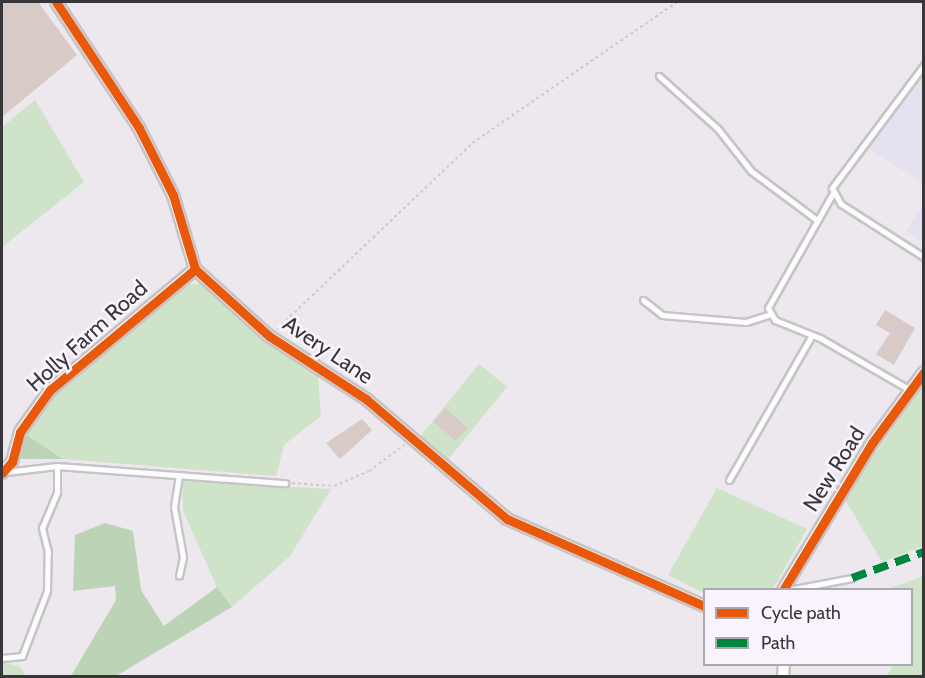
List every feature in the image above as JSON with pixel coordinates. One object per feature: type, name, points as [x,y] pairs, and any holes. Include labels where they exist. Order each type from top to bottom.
[{"type":"street","points":[[56,2],[139,128],[173,195],[195,269]]},
{"type":"street","name":"Avery Lane","points":[[195,269],[270,336],[366,399],[507,519],[703,605]]},
{"type":"street","name":"Holly Farm Road","points":[[2,473],[12,462],[20,432],[50,390],[195,269]]},
{"type":"street","name":"New Road","points":[[784,588],[910,390],[924,372]]},
{"type":"lane","points":[[770,314],[770,300],[868,135],[924,65]]},
{"type":"lane","points":[[659,76],[718,129],[751,171],[817,220]]},
{"type":"lane","points":[[833,194],[924,257]]},
{"type":"lane","points":[[643,300],[662,315],[746,322],[770,314],[813,335],[910,390]]},
{"type":"lane","points":[[729,480],[813,335]]},
{"type":"lane","points":[[2,658],[22,656],[47,591],[48,552],[42,528],[57,492],[57,465]]},
{"type":"lane","points":[[2,473],[23,466],[57,465],[285,483]]},
{"type":"lane","points":[[179,475],[174,507],[183,557],[179,576]]},
{"type":"lane","points":[[800,588],[852,578]]},
{"type":"path","points":[[270,336],[472,143],[677,2]]},
{"type":"path","points":[[285,483],[334,486],[369,471],[413,438]]},
{"type":"shaded area","points":[[922,78],[924,79],[923,183],[869,149]]},
{"type":"shaded area","points":[[923,203],[923,242],[906,232]]},
{"type":"green space","points":[[35,100],[84,182],[2,247],[2,127]]},
{"type":"green space","points":[[190,284],[204,284],[261,338],[318,376],[321,416],[284,445],[276,476],[63,459],[25,434],[51,396],[115,338]]},
{"type":"green space","points":[[479,364],[507,387],[448,460],[420,437]]},
{"type":"green space","points":[[923,386],[923,546],[882,562],[844,498]]},
{"type":"green space","points":[[25,434],[63,459],[18,459]]},
{"type":"green space","points":[[182,481],[331,489],[290,556],[232,607],[217,587],[183,511]]},
{"type":"green space","points":[[717,488],[807,529],[774,588],[703,588],[703,592],[668,575]]},
{"type":"green space","points":[[105,523],[133,531],[141,590],[164,626],[217,587],[232,607],[116,676],[71,676],[116,600],[115,586],[73,591],[75,535]]},
{"type":"green space","points":[[923,576],[923,676],[886,676],[893,666],[913,666],[913,588],[891,588]]},
{"type":"green space","points":[[2,662],[19,666],[26,676],[2,676]]},
{"type":"building","points":[[2,2],[38,2],[77,55],[2,117]]},
{"type":"building","points":[[885,310],[915,328],[894,365],[876,354],[890,333],[876,325]]},
{"type":"building","points":[[445,408],[468,428],[456,441],[433,422]]},
{"type":"building","points":[[362,419],[372,430],[340,459],[326,443]]},
{"type":"marked path","points":[[852,578],[924,552]]},
{"type":"cycle path","points":[[56,2],[139,128],[173,195],[195,269],[269,336],[366,399],[507,519],[703,606]]},
{"type":"cycle path","points":[[2,473],[12,462],[20,432],[50,390],[195,269]]},
{"type":"cycle path","points":[[784,588],[872,443],[924,372]]}]
